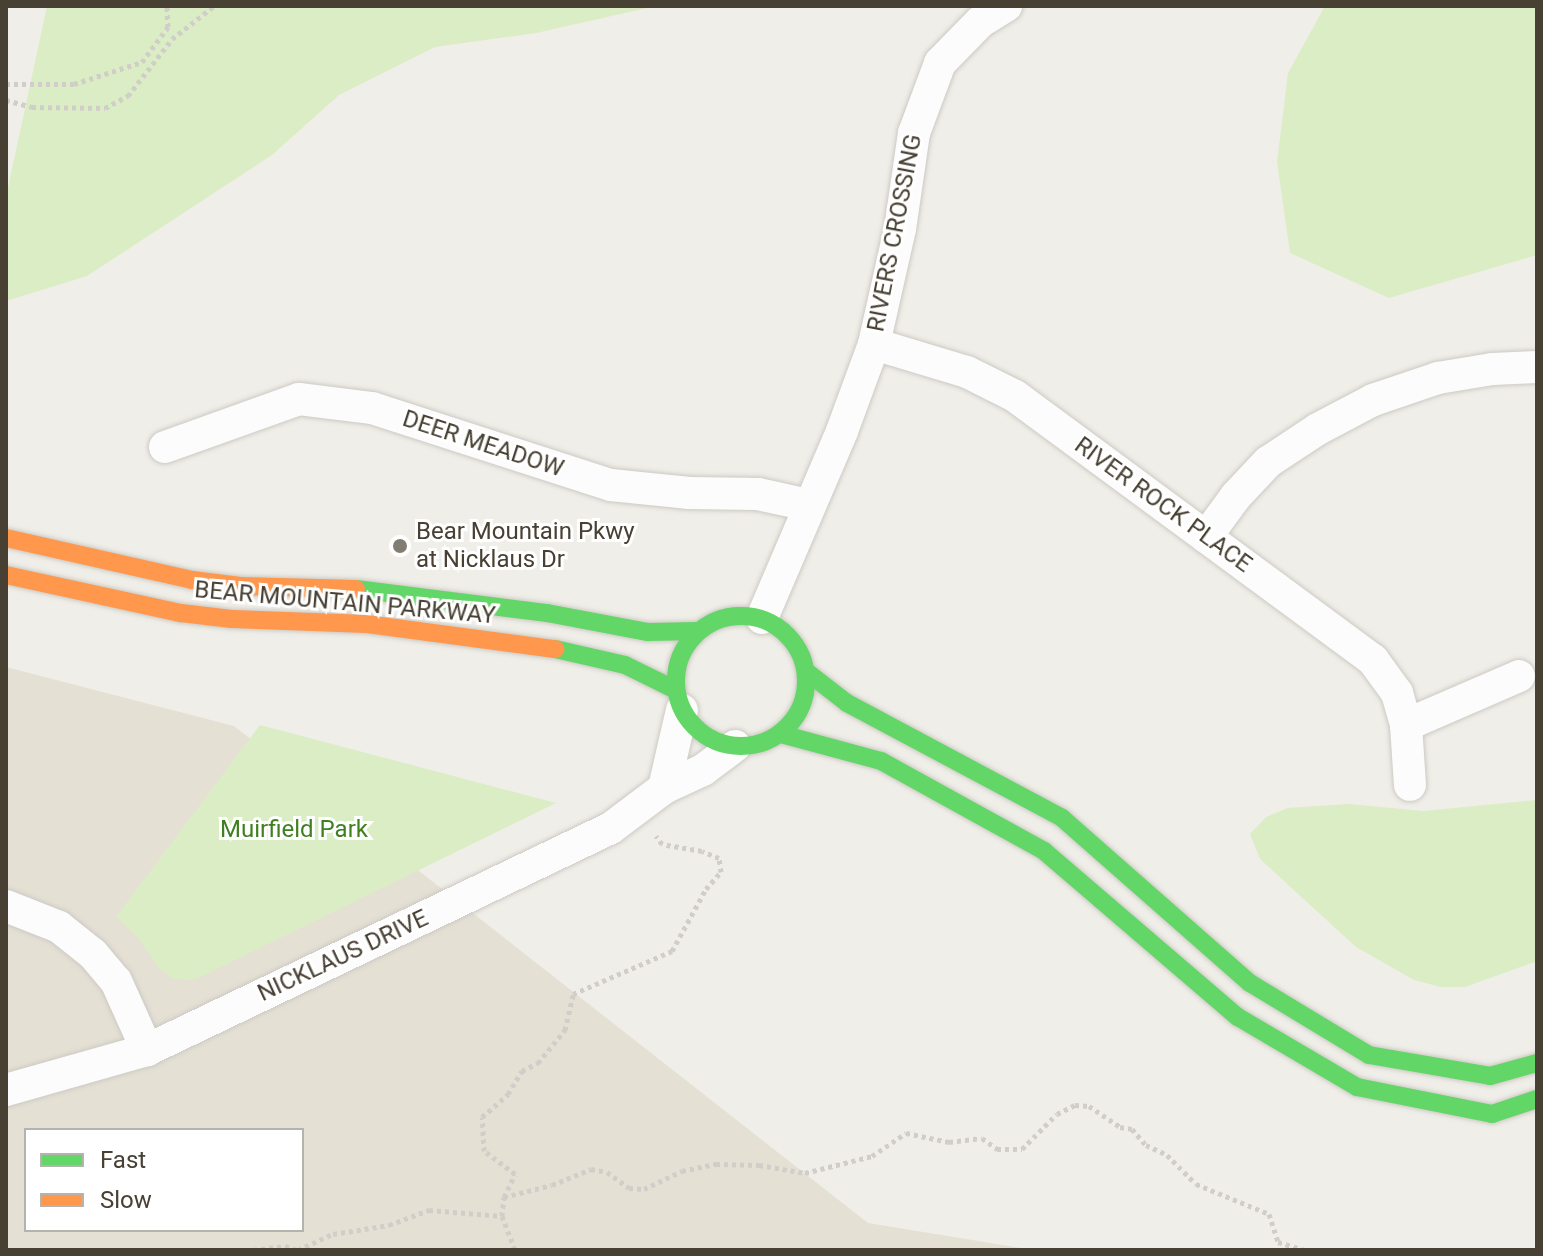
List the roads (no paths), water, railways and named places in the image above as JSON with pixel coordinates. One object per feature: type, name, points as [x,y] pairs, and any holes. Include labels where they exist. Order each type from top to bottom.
[{"type":"street","name":"RIVERS CROSSING","points":[[762,618],[842,431],[874,344],[900,229],[914,133],[940,63],[980,22],[1006,6]]},
{"type":"street","name":"RIVER ROCK PLACE","points":[[874,344],[967,372],[1015,396],[1373,660],[1397,693],[1406,725],[1410,785]]},
{"type":"street","points":[[1206,537],[1236,496],[1268,462],[1373,400],[1438,378],[1537,367]]},
{"type":"street","name":"DEER MEADOW","points":[[165,447],[299,399],[372,408],[611,485],[690,493],[758,494],[808,505]]},
{"type":"street","name":"BEAR MOUNTAIN PARKWAY","points":[[6,538],[192,580],[241,586],[416,594],[547,613],[648,632],[698,631]]},
{"type":"street","name":"BEAR MOUNTAIN PARKWAY","points":[[6,575],[181,613],[232,619],[367,624],[557,649],[625,665],[679,700]]},
{"type":"street","points":[[664,788],[679,700],[676,668],[684,648],[698,631],[719,619],[743,615],[762,618],[786,633],[800,650],[807,672],[806,695],[797,717],[781,734],[759,744],[735,746],[712,740],[694,727],[679,700]]},
{"type":"street","points":[[807,672],[847,703],[1062,818],[1250,983],[1369,1055],[1490,1076],[1537,1063]]},
{"type":"street","points":[[1406,725],[1519,676]]},
{"type":"street","points":[[781,734],[832,745],[881,761],[1044,851],[1238,1017],[1357,1087],[1492,1114],[1537,1099]]},
{"type":"street","name":"NICKLAUS DRIVE","points":[[6,1090],[147,1050],[611,828],[637,812],[664,788],[703,770],[735,746]]},
{"type":"street","points":[[6,906],[59,927],[93,954],[116,981],[147,1050]]},
{"type":"place","name":"Bear Mountain Pkwy at Nicklaus Dr","points":[[400,546]]},
{"type":"park label","name":"Muirfield Park","points":[[294,830]]}]
